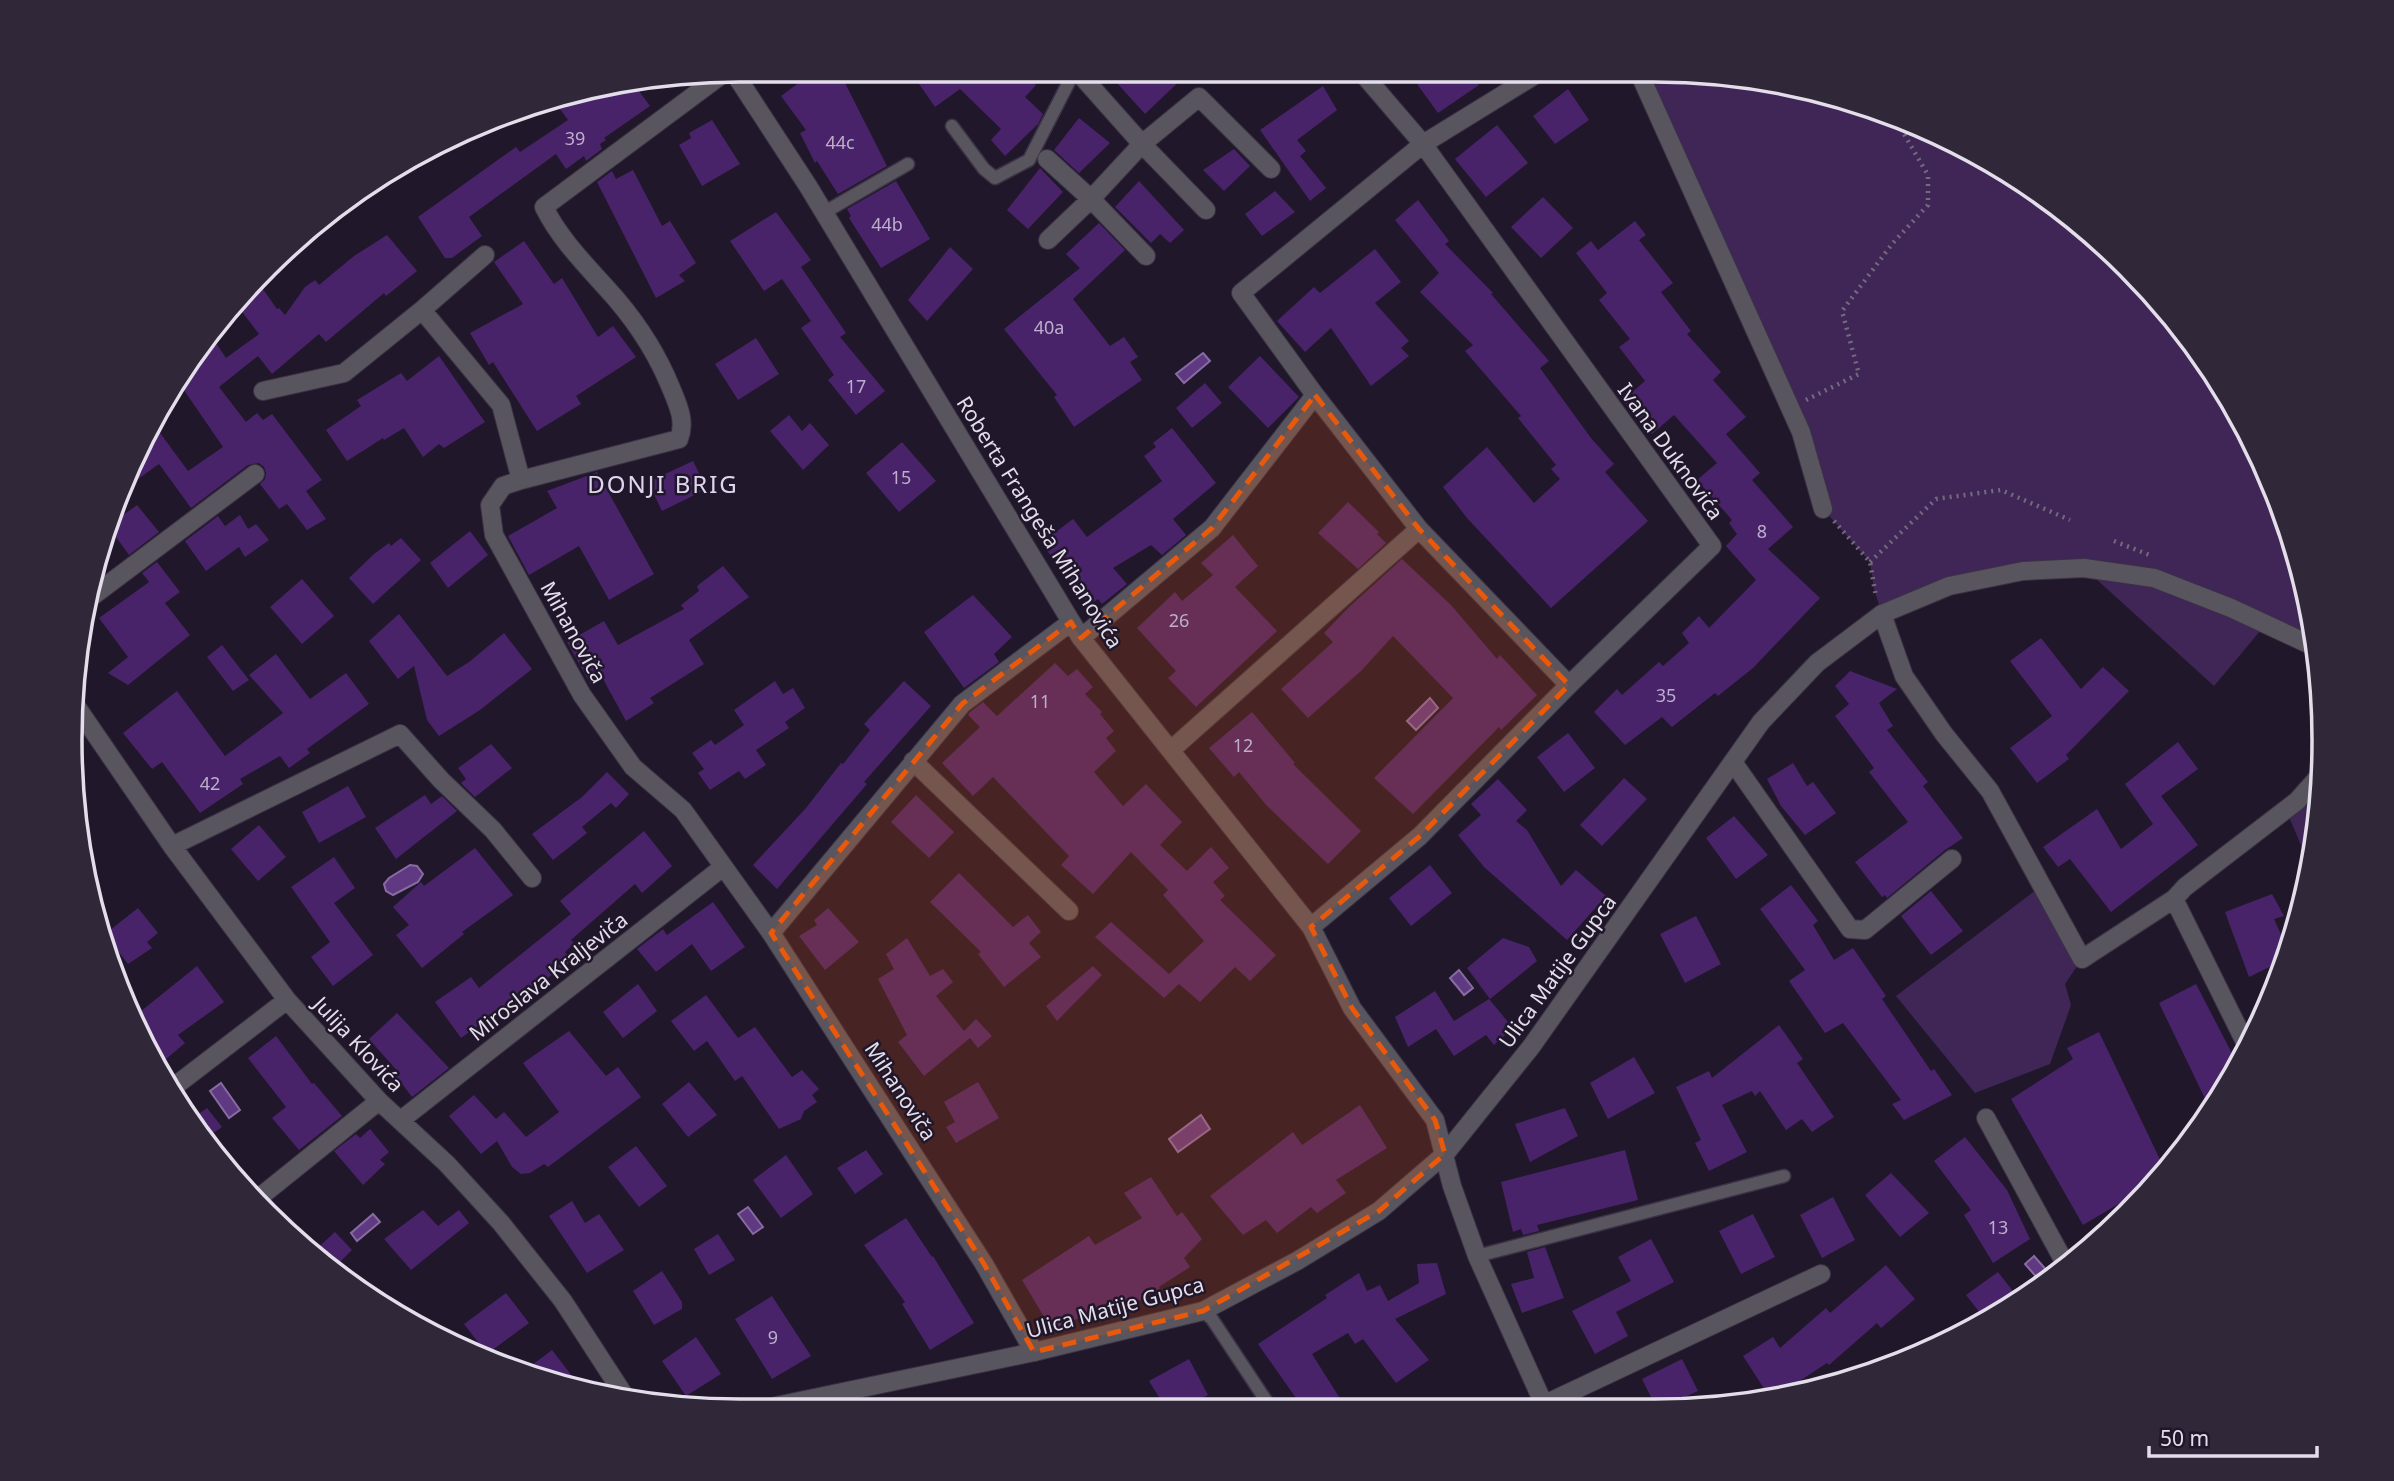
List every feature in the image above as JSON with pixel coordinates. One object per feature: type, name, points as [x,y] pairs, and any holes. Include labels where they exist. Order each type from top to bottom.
[{"type":"street","name":"Roberta Frangeša Mihanovića","points":[[740,82],[825,212],[1081,638],[1311,927],[1352,1008],[1435,1120],[1452,1186],[1478,1256],[1541,1399]]},
{"type":"street","points":[[1085,82],[1206,211]]},
{"type":"street","name":"Ivana Duknovića","points":[[1311,927],[1420,836],[1569,685],[1712,547],[1423,144],[1370,82]]},
{"type":"street","points":[[1524,82],[1423,144],[1241,293],[1315,395],[1419,529],[1569,685]]},
{"type":"street","points":[[1643,82],[1801,432],[1824,509]]},
{"type":"street","name":"Mihanoviča","points":[[710,83],[540,211],[621,304],[659,360],[679,407],[683,427],[679,439],[503,486],[490,505],[494,534],[582,695],[633,767],[683,810],[771,933],[984,1264],[1034,1352]]},
{"type":"street","points":[[1048,240],[1142,144],[1199,97],[1271,169]]},
{"type":"street","points":[[1047,159],[1091,199],[1146,256]]},
{"type":"street","points":[[263,391],[344,373],[485,255]]},
{"type":"street","points":[[422,310],[501,405],[521,480]]},
{"type":"street","points":[[1081,638],[1212,528],[1315,395]]},
{"type":"street","points":[[100,590],[255,474]]},
{"type":"street","points":[[1171,750],[1419,529]]},
{"type":"street","name":"Ulica Matije Gupca","points":[[809,1399],[1034,1352],[1203,1311],[1297,1261],[1379,1211],[1445,1154],[1531,1047],[1761,722],[1817,663],[1882,614],[1949,586],[2023,571],[2084,568],[2154,578],[2231,608],[2304,642]]},
{"type":"street","points":[[1882,614],[1904,676],[1944,734],[1990,791],[2082,959],[2174,899],[2185,887],[2297,802],[2310,787]]},
{"type":"street","points":[[771,933],[962,704],[1071,622]]},
{"type":"street","name":"Julija Klovića","points":[[83,716],[172,846],[287,1000],[379,1101],[447,1164],[501,1223],[563,1301],[619,1387]]},
{"type":"street","points":[[172,846],[400,734],[441,780],[493,830],[532,878]]},
{"type":"street","points":[[913,761],[1069,911]]},
{"type":"street","points":[[1733,762],[1850,929],[1865,930],[1952,859]]},
{"type":"street","name":"Miroslava Kraljeviča","points":[[401,1120],[723,867]]},
{"type":"street","points":[[2174,899],[2242,1036]]},
{"type":"street","points":[[179,1084],[287,1000]]},
{"type":"street","points":[[264,1194],[379,1101]]},
{"type":"street","points":[[1986,1118],[2062,1257]]},
{"type":"street","points":[[1562,1399],[1821,1274]]},
{"type":"lane","points":[[952,126],[984,169],[995,178],[1029,160],[1071,82]]},
{"type":"lane","points":[[825,212],[908,164]]},
{"type":"lane","points":[[1478,1256],[1784,1176]]},
{"type":"lane","points":[[1203,1311],[1212,1319],[1264,1399]]},
{"type":"path","points":[[1790,408],[1859,374],[1842,311],[1892,244],[1928,205],[1928,175],[1903,131]]},
{"type":"path","points":[[1870,562],[1936,499],[2001,490],[2070,520]]},
{"type":"path","points":[[1824,509],[1870,562],[1874,589],[1882,614]]},
{"type":"highlighted area","points":[[1315,395],[1419,529],[1569,685],[1420,836],[1311,927],[1352,1008],[1435,1120],[1445,1154],[1379,1211],[1203,1311],[1034,1352],[984,1264],[771,933],[962,704],[1071,622],[1081,638],[1212,528]]},
{"type":"shaded area","points":[[1643,82],[1739,88],[1782,95],[1865,117],[1905,132],[1983,170],[2054,218],[2088,246],[2148,306],[2176,340],[2224,411],[2262,489],[2277,529],[2299,612],[2304,642],[2266,624],[2214,686],[2084,568],[2023,571],[1882,614],[1874,589],[1870,562],[1823,509],[1801,432]]},
{"type":"shaded area","points":[[1203,353],[1210,361],[1184,383],[1176,374]]},
{"type":"shaded area","points":[[1430,698],[1438,708],[1416,730],[1407,721]]},
{"type":"shaded area","points":[[2309,794],[2302,848],[2286,810]]},
{"type":"shaded area","points":[[410,865],[417,866],[423,874],[418,882],[393,895],[386,891],[384,884],[389,878]]},
{"type":"shaded area","points":[[2040,887],[2082,959],[2065,984],[2071,1005],[2050,1064],[1975,1093],[1896,996]]},
{"type":"shaded area","points":[[1459,970],[1473,988],[1464,995],[1450,978]]},
{"type":"shaded area","points":[[221,1083],[240,1110],[229,1118],[210,1091]]},
{"type":"shaded area","points":[[1201,1115],[1210,1129],[1178,1152],[1169,1139]]},
{"type":"shaded area","points":[[748,1207],[763,1227],[753,1234],[738,1214]]},
{"type":"shaded area","points":[[373,1214],[380,1222],[357,1241],[351,1233]]},
{"type":"shaded area","points":[[2034,1256],[2046,1269],[2036,1276],[2025,1264]]},
{"type":"building","points":[[800,82],[846,82],[887,166],[838,194],[817,161],[815,163],[800,133],[806,130],[781,96]]},
{"type":"building","points":[[918,82],[1032,82],[1036,85],[1025,97],[1043,114],[1038,124],[1005,156],[991,140],[1001,129],[960,89],[935,107]]},
{"type":"building","points":[[1116,82],[1179,82],[1145,114]]},
{"type":"building","points":[[1477,82],[1479,85],[1438,113],[1417,84]]},
{"type":"building","points":[[1323,86],[1337,110],[1297,140],[1306,151],[1300,156],[1326,188],[1310,201],[1260,130]]},
{"type":"building","points":[[1568,89],[1589,120],[1555,144],[1533,116]]},
{"type":"building","points":[[639,91],[650,106],[604,138],[606,140],[600,144],[602,149],[586,161],[584,156],[566,169],[556,154],[469,217],[482,236],[452,258],[445,258],[418,217],[516,147],[520,152],[568,120],[559,108],[612,95]]},
{"type":"building","points":[[1079,118],[1110,143],[1079,173],[1054,150]]},
{"type":"building","points":[[712,120],[740,164],[702,186],[679,145],[691,138],[689,133]]},
{"type":"building","points":[[1497,125],[1528,163],[1486,197],[1455,159]]},
{"type":"building","points":[[1234,149],[1250,166],[1224,191],[1203,170]]},
{"type":"building","points":[[1040,168],[1063,192],[1028,229],[1007,210]]},
{"type":"building","points":[[633,170],[662,226],[670,221],[696,263],[679,275],[685,281],[656,298],[597,182],[612,171],[616,179]]},
{"type":"building","points":[[896,181],[930,239],[881,268],[849,218],[851,216],[847,209]]},
{"type":"building","points":[[1139,181],[1184,230],[1170,243],[1160,234],[1151,243],[1115,207]]},
{"type":"building","points":[[1275,191],[1295,212],[1262,236],[1245,214]]},
{"type":"building","points":[[1543,197],[1573,228],[1541,258],[1511,227]]},
{"type":"building","points":[[1418,200],[1449,241],[1445,244],[1493,293],[1491,294],[1549,361],[1540,368],[1591,438],[1614,464],[1605,472],[1648,521],[1551,608],[1467,518],[1443,487],[1487,447],[1534,503],[1560,479],[1551,469],[1556,465],[1518,418],[1521,416],[1465,351],[1473,345],[1420,292],[1439,273],[1395,220]]},
{"type":"building","points":[[776,212],[811,260],[801,267],[846,333],[840,337],[885,391],[856,415],[828,380],[834,375],[801,328],[811,321],[782,279],[764,291],[730,241]]},
{"type":"building","points":[[1635,221],[1646,235],[1639,240],[1673,283],[1661,292],[1691,331],[1687,334],[1721,372],[1713,380],[1746,417],[1726,434],[1760,473],[1752,480],[1793,527],[1768,549],[1820,598],[1753,668],[1718,696],[1715,693],[1672,727],[1662,717],[1625,745],[1594,712],[1617,689],[1622,695],[1659,662],[1663,666],[1689,643],[1682,633],[1699,616],[1709,628],[1756,580],[1726,546],[1737,534],[1729,523],[1732,520],[1697,480],[1717,463],[1674,415],[1652,434],[1623,400],[1645,381],[1619,347],[1630,339],[1599,300],[1607,293],[1576,253],[1591,241],[1598,250]]},
{"type":"building","points":[[1099,223],[1125,250],[1073,299],[1110,346],[1124,337],[1138,357],[1130,362],[1142,380],[1074,427],[1054,397],[1057,395],[1004,329],[1080,268],[1066,254]]},
{"type":"building","points":[[387,235],[417,271],[386,296],[384,293],[326,342],[319,334],[272,374],[258,356],[219,387],[246,422],[257,413],[263,420],[272,414],[322,480],[306,491],[326,519],[307,530],[287,504],[279,509],[260,484],[266,473],[259,463],[248,465],[191,508],[159,464],[136,481],[159,432],[188,471],[223,447],[184,390],[216,343],[226,358],[259,334],[242,311],[262,288],[277,309],[285,315],[305,287],[315,280],[319,285],[354,256]]},
{"type":"building","points":[[524,241],[554,284],[562,278],[598,337],[613,326],[636,357],[576,396],[581,404],[537,431],[493,362],[489,365],[470,333],[523,304],[494,262]]},
{"type":"building","points":[[950,247],[973,269],[927,321],[908,300]]},
{"type":"building","points":[[1375,249],[1401,282],[1375,303],[1409,341],[1401,348],[1409,356],[1371,386],[1331,328],[1305,352],[1277,321],[1314,287],[1320,293]]},
{"type":"building","points":[[756,338],[779,374],[738,400],[715,364]]},
{"type":"building","points":[[439,356],[485,422],[444,448],[439,444],[423,457],[404,428],[347,461],[326,430],[361,406],[357,400],[401,373],[407,381]]},
{"type":"building","points":[[1260,356],[1299,397],[1268,428],[1228,387]]},
{"type":"building","points":[[1205,383],[1222,403],[1192,428],[1176,408]]},
{"type":"building","points":[[789,415],[802,431],[810,423],[829,445],[803,470],[770,431]]},
{"type":"building","points":[[1172,428],[1216,483],[1173,519],[1186,535],[1162,555],[1151,545],[1113,568],[1127,584],[1102,604],[1098,599],[1089,605],[1041,543],[1073,519],[1087,537],[1162,481],[1144,456],[1156,447],[1153,443]]},
{"type":"building","points":[[902,442],[936,481],[899,512],[866,473]]},
{"type":"building","points":[[693,461],[707,489],[662,511],[648,482]]},
{"type":"building","points":[[597,472],[654,574],[609,600],[579,546],[529,575],[508,536],[557,508],[547,491]]},
{"type":"building","points":[[1348,502],[1379,532],[1377,534],[1386,543],[1358,569],[1318,533]]},
{"type":"building","points":[[137,505],[159,532],[129,555],[115,536],[122,516]]},
{"type":"building","points":[[240,515],[248,529],[256,524],[269,540],[245,557],[239,547],[206,571],[185,541],[218,516],[225,526]]},
{"type":"building","points":[[470,531],[488,555],[448,588],[430,563]]},
{"type":"building","points":[[1233,535],[1258,566],[1235,587],[1277,631],[1196,707],[1168,678],[1176,671],[1137,628],[1175,592],[1182,601],[1213,575],[1201,563]]},
{"type":"building","points":[[401,538],[421,560],[373,604],[349,578],[374,554]]},
{"type":"building","points":[[1402,559],[1451,605],[1497,659],[1500,655],[1537,695],[1501,730],[1499,727],[1413,814],[1374,778],[1453,698],[1393,636],[1362,670],[1308,718],[1281,689],[1333,642],[1324,633]]},
{"type":"building","points":[[157,562],[180,592],[165,603],[190,635],[128,685],[108,673],[128,657],[99,618],[149,582],[142,573]]},
{"type":"building","points":[[723,566],[749,597],[689,640],[704,664],[650,698],[654,703],[626,721],[603,679],[591,685],[567,642],[604,621],[618,645],[684,609],[681,605],[699,591],[697,586]]},
{"type":"building","points":[[302,579],[334,616],[302,644],[270,607]]},
{"type":"building","points":[[973,595],[1012,637],[994,654],[999,662],[964,688],[924,632]]},
{"type":"building","points":[[399,614],[447,676],[504,633],[532,669],[480,710],[439,736],[427,720],[414,666],[398,679],[369,641]]},
{"type":"building","points":[[2041,638],[2081,689],[2103,667],[2129,691],[2066,755],[2069,759],[2037,783],[2010,748],[2052,716],[2010,661]]},
{"type":"building","points":[[222,645],[249,680],[233,691],[207,657]]},
{"type":"building","points":[[276,654],[310,699],[346,673],[369,704],[307,749],[310,753],[289,768],[280,756],[240,779],[243,784],[200,813],[162,762],[152,769],[123,733],[177,691],[225,756],[283,713],[249,675]]},
{"type":"building","points":[[1055,663],[1068,676],[1077,669],[1093,687],[1085,694],[1102,712],[1100,714],[1114,731],[1106,738],[1116,751],[1094,772],[1123,806],[1146,784],[1182,822],[1160,845],[1187,871],[1211,847],[1229,868],[1213,882],[1225,896],[1220,900],[1276,955],[1250,981],[1235,967],[1200,1002],[1179,984],[1164,998],[1095,937],[1111,922],[1169,974],[1204,941],[1163,895],[1168,890],[1131,852],[1093,894],[1061,865],[1069,856],[993,777],[973,796],[942,763],[980,727],[968,715],[970,712],[983,702],[997,716]]},
{"type":"building","points":[[1850,671],[1897,689],[1879,703],[1893,726],[1887,730],[1928,782],[1923,786],[1963,838],[1887,898],[1885,895],[1882,897],[1855,862],[1908,822],[1869,772],[1874,768],[1835,716],[1849,704],[1835,686]]},
{"type":"building","points":[[775,681],[783,694],[793,688],[805,708],[785,722],[789,728],[756,750],[766,765],[745,779],[739,771],[710,790],[698,773],[704,769],[692,753],[711,740],[715,745],[744,725],[734,710]]},
{"type":"building","points":[[904,681],[931,706],[864,782],[867,784],[777,889],[753,865],[806,808],[841,763],[843,764],[870,730],[864,724]]},
{"type":"building","points":[[1252,712],[1295,763],[1293,764],[1361,831],[1328,864],[1267,806],[1239,772],[1234,777],[1209,748]]},
{"type":"building","points":[[1568,733],[1595,768],[1564,792],[1537,757]]},
{"type":"building","points":[[2178,742],[2198,769],[2161,796],[2198,845],[2111,912],[2070,859],[2058,867],[2043,847],[2097,809],[2121,849],[2153,824],[2125,784]]},
{"type":"building","points":[[491,744],[512,768],[475,797],[461,783],[466,779],[458,768]]},
{"type":"building","points":[[1793,763],[1807,786],[1813,782],[1836,813],[1805,835],[1781,806],[1767,779]]},
{"type":"building","points":[[607,772],[629,794],[616,808],[611,803],[582,827],[587,833],[553,860],[532,834],[582,797]]},
{"type":"building","points":[[1624,778],[1647,799],[1602,846],[1580,825]]},
{"type":"building","points":[[1498,779],[1527,810],[1516,821],[1527,830],[1561,886],[1576,870],[1606,896],[1567,940],[1484,867],[1458,835],[1481,815],[1471,804]]},
{"type":"building","points":[[348,786],[366,817],[319,843],[302,812]]},
{"type":"building","points":[[425,795],[431,804],[442,796],[457,811],[396,859],[375,828]]},
{"type":"building","points":[[916,795],[954,832],[929,858],[891,822]]},
{"type":"building","points":[[1734,816],[1768,855],[1736,879],[1706,838]]},
{"type":"building","points":[[259,825],[286,857],[258,881],[231,849]]},
{"type":"building","points":[[644,831],[672,866],[642,893],[635,884],[571,940],[574,943],[565,952],[572,961],[461,1038],[435,1002],[471,977],[479,988],[571,914],[560,901]]},
{"type":"building","points":[[475,848],[513,895],[462,932],[464,934],[422,968],[396,935],[409,925],[393,907],[421,882],[424,886]]},
{"type":"building","points":[[334,857],[355,888],[334,903],[373,955],[333,986],[311,957],[330,942],[291,887]]},
{"type":"building","points":[[1430,865],[1452,893],[1411,926],[1389,898]]},
{"type":"building","points":[[959,873],[1013,927],[1028,915],[1041,932],[1029,943],[1041,957],[1004,987],[978,954],[981,952],[930,902]]},
{"type":"building","points":[[1791,885],[1818,921],[1813,925],[1834,960],[1853,948],[1886,996],[1882,999],[1931,1071],[1934,1069],[1952,1095],[1904,1120],[1892,1104],[1901,1100],[1843,1023],[1825,1033],[1789,981],[1805,970],[1760,909]]},
{"type":"building","points":[[1931,891],[1963,931],[1931,955],[1901,916]]},
{"type":"building","points":[[2272,894],[2284,916],[2274,919],[2282,936],[2272,966],[2249,977],[2225,912]]},
{"type":"building","points":[[713,902],[745,947],[711,971],[692,944],[656,972],[637,949],[663,929],[667,935]]},
{"type":"building","points":[[138,908],[158,933],[147,942],[152,948],[128,964],[116,948],[110,930]]},
{"type":"building","points":[[828,908],[859,942],[825,970],[799,936],[817,925],[814,920]]},
{"type":"building","points":[[1696,916],[1721,964],[1685,983],[1660,934]]},
{"type":"building","points":[[907,938],[930,976],[943,969],[953,982],[936,996],[964,1031],[976,1019],[992,1036],[978,1048],[970,1038],[924,1076],[898,1042],[907,1035],[878,979],[894,969],[886,954]]},
{"type":"building","points":[[1503,938],[1529,947],[1537,961],[1490,999],[1467,968]]},
{"type":"building","points":[[197,966],[224,1002],[178,1035],[185,1043],[165,1060],[141,1011]]},
{"type":"building","points":[[1093,966],[1102,975],[1057,1021],[1046,1006]]},
{"type":"building","points":[[638,984],[657,1011],[623,1038],[603,1012]]},
{"type":"building","points":[[2196,984],[2232,1054],[2205,1099],[2159,1003]]},
{"type":"building","points":[[1435,991],[1454,1021],[1489,999],[1513,1028],[1494,1045],[1486,1035],[1454,1056],[1436,1029],[1408,1047],[1395,1017]]},
{"type":"building","points":[[706,995],[738,1038],[755,1027],[792,1077],[802,1070],[819,1089],[812,1095],[817,1102],[804,1111],[801,1119],[779,1129],[742,1076],[735,1081],[707,1041],[694,1051],[671,1021]]},
{"type":"building","points":[[397,1013],[449,1068],[412,1097],[396,1076],[399,1073],[369,1039]]},
{"type":"building","points":[[1779,1025],[1803,1059],[1797,1063],[1834,1117],[1812,1132],[1802,1119],[1786,1130],[1760,1091],[1755,1096],[1752,1091],[1722,1105],[1747,1152],[1709,1171],[1695,1143],[1701,1140],[1676,1087],[1709,1071],[1712,1078]]},
{"type":"building","points":[[569,1031],[606,1076],[618,1067],[641,1097],[548,1167],[544,1164],[530,1173],[521,1174],[512,1167],[497,1141],[481,1154],[449,1116],[474,1095],[496,1119],[504,1112],[526,1137],[559,1112],[523,1063]]},
{"type":"building","points":[[2099,1032],[2160,1160],[2124,1201],[2083,1225],[2011,1099],[2073,1059],[2067,1048]]},
{"type":"building","points":[[276,1036],[312,1084],[314,1083],[342,1116],[299,1150],[272,1118],[286,1107],[248,1058]]},
{"type":"building","points":[[1634,1057],[1655,1093],[1608,1119],[1590,1083]]},
{"type":"building","points":[[689,1082],[717,1115],[688,1137],[662,1104]]},
{"type":"building","points":[[978,1082],[999,1118],[956,1143],[946,1127],[955,1122],[944,1102]]},
{"type":"building","points":[[1360,1105],[1387,1148],[1336,1180],[1346,1193],[1317,1213],[1311,1207],[1277,1233],[1266,1220],[1243,1235],[1210,1196],[1293,1132],[1302,1145]]},
{"type":"building","points":[[207,1108],[222,1127],[213,1133],[199,1114]]},
{"type":"building","points":[[1565,1108],[1578,1136],[1530,1162],[1515,1124]]},
{"type":"building","points":[[370,1129],[389,1152],[380,1160],[385,1164],[363,1185],[334,1151],[356,1134],[360,1138]]},
{"type":"building","points":[[1965,1137],[2007,1190],[2030,1239],[1993,1263],[1964,1215],[1971,1210],[1934,1161]]},
{"type":"building","points":[[636,1146],[667,1186],[639,1207],[608,1167]]},
{"type":"building","points":[[866,1150],[883,1174],[855,1194],[837,1168]]},
{"type":"building","points":[[1625,1150],[1638,1200],[1537,1225],[1539,1231],[1523,1235],[1521,1229],[1513,1232],[1501,1182]]},
{"type":"building","points":[[786,1155],[813,1194],[781,1218],[753,1180]]},
{"type":"building","points":[[1891,1173],[1929,1213],[1900,1237],[1865,1195]]},
{"type":"building","points":[[1151,1177],[1177,1216],[1182,1212],[1202,1239],[1184,1258],[1190,1267],[1159,1287],[1160,1289],[1120,1311],[1112,1300],[1053,1332],[1022,1280],[1089,1236],[1095,1245],[1142,1218],[1124,1193]]},
{"type":"building","points":[[1833,1197],[1855,1240],[1822,1258],[1800,1215]]},
{"type":"building","points":[[572,1201],[585,1223],[599,1214],[624,1250],[587,1273],[549,1216]]},
{"type":"building","points":[[423,1210],[438,1226],[459,1210],[469,1223],[411,1270],[384,1239]]},
{"type":"building","points":[[1753,1214],[1775,1257],[1741,1274],[1719,1231]]},
{"type":"building","points":[[906,1218],[974,1323],[930,1350],[902,1304],[905,1302],[864,1245]]},
{"type":"building","points":[[335,1232],[352,1250],[339,1263],[319,1246]]},
{"type":"building","points":[[718,1234],[735,1260],[709,1275],[694,1249]]},
{"type":"building","points":[[1651,1239],[1674,1282],[1616,1312],[1628,1336],[1595,1354],[1572,1311],[1631,1281],[1618,1257]]},
{"type":"building","points":[[1545,1247],[1564,1298],[1522,1313],[1511,1284],[1534,1278],[1527,1252]]},
{"type":"building","points":[[1437,1263],[1446,1294],[1395,1319],[1429,1360],[1396,1383],[1363,1339],[1355,1344],[1348,1333],[1312,1354],[1340,1399],[1297,1399],[1258,1344],[1359,1273],[1367,1291],[1380,1285],[1388,1301],[1419,1283],[1417,1264]]},
{"type":"building","points":[[1886,1265],[1915,1299],[1881,1328],[1877,1323],[1829,1365],[1827,1363],[1797,1382],[1764,1389],[1743,1356],[1773,1337],[1780,1348],[1826,1308],[1830,1313]]},
{"type":"building","points":[[662,1271],[682,1302],[682,1309],[654,1325],[633,1291]]},
{"type":"building","points":[[1998,1272],[2013,1292],[1980,1313],[1966,1295]]},
{"type":"building","points":[[506,1293],[529,1323],[492,1350],[480,1345],[464,1324]]},
{"type":"building","points":[[772,1296],[811,1356],[772,1379],[735,1319]]},
{"type":"building","points":[[696,1337],[721,1374],[686,1396],[662,1361]]},
{"type":"building","points":[[552,1350],[573,1377],[570,1376],[532,1365]]},
{"type":"building","points":[[1189,1359],[1208,1395],[1201,1399],[1160,1399],[1149,1381]]},
{"type":"building","points":[[1682,1359],[1698,1391],[1683,1398],[1652,1399],[1642,1379]]},
{"type":"district","name":"DONJI BRIG","points":[[663,483]]}]
